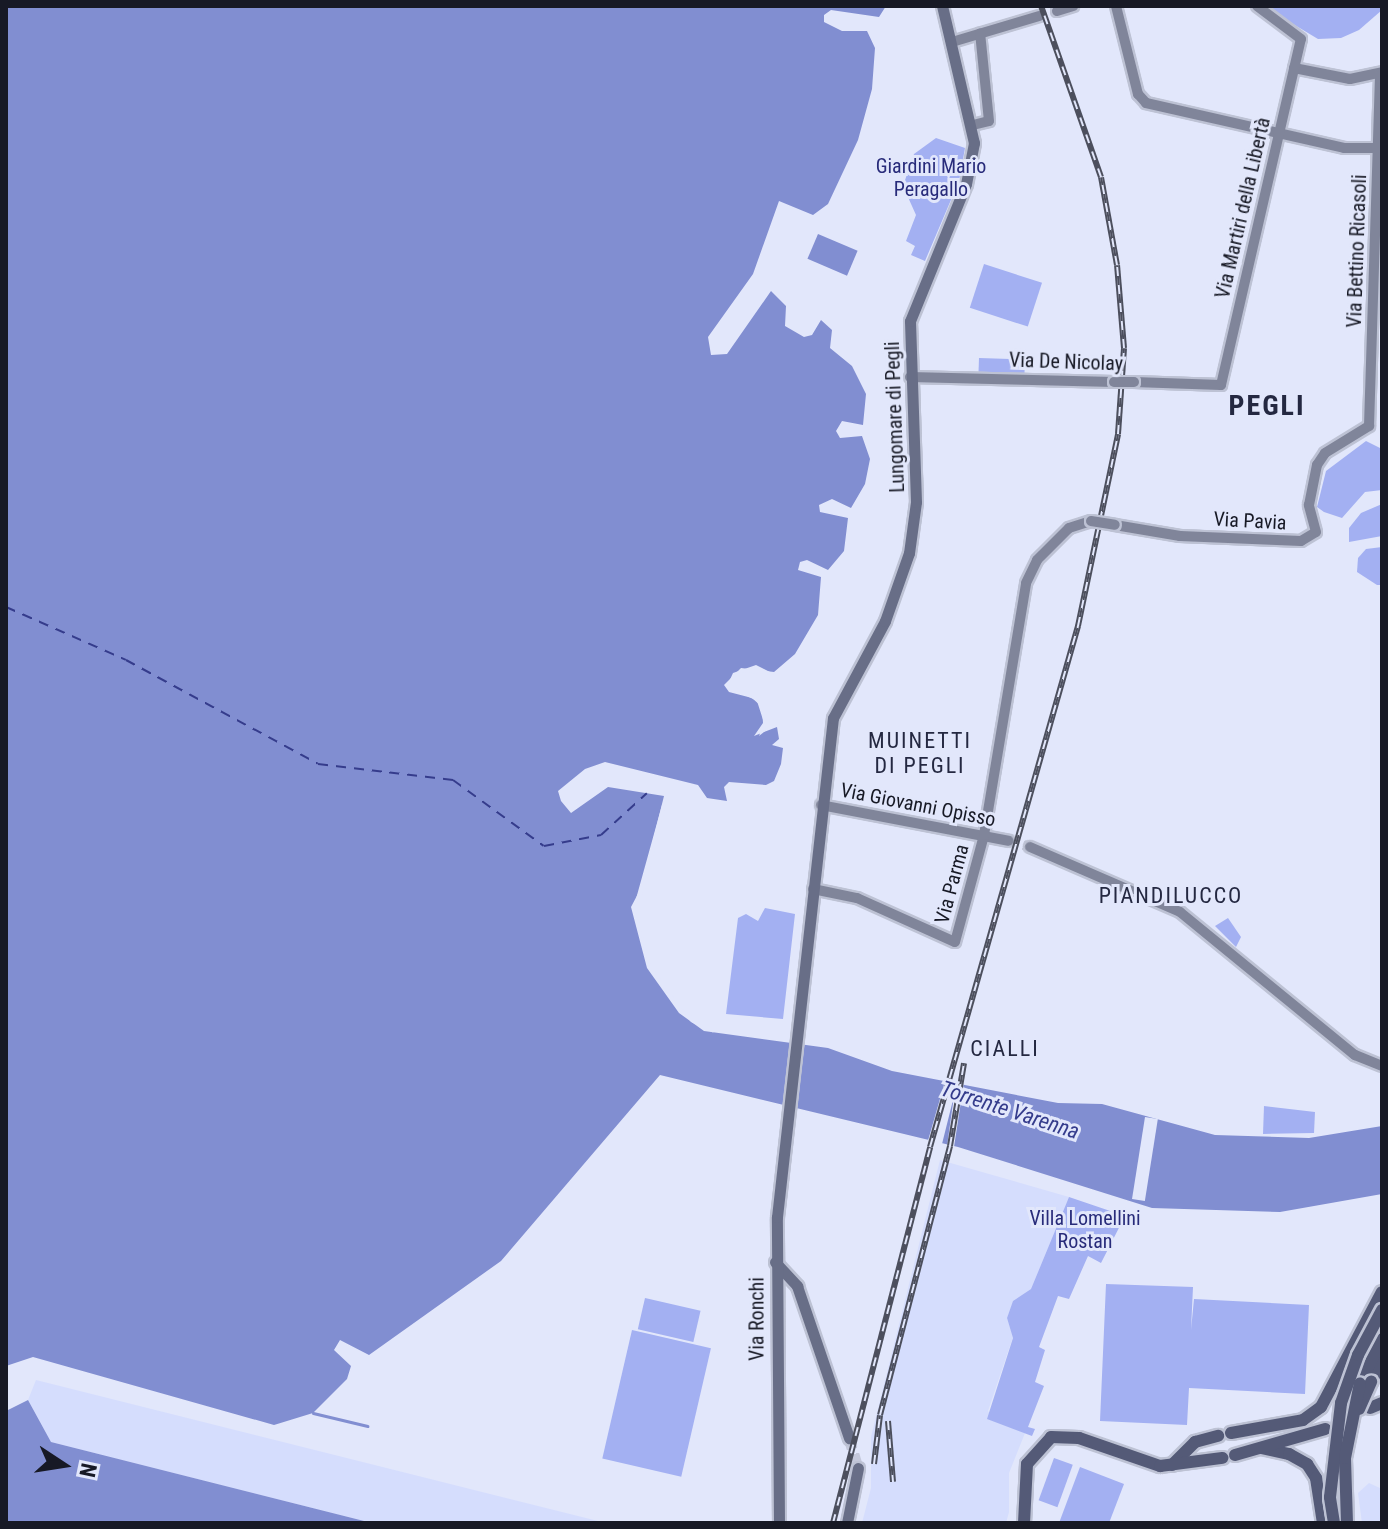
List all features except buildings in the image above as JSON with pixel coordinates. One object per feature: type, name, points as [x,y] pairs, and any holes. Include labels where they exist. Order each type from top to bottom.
[{"type":"highway","points":[[1172,1465],[1195,1442],[1303,1420],[1321,1407],[1382,1292]]},
{"type":"highway","points":[[1334,1523],[1331,1483],[1341,1403],[1358,1355],[1382,1310]]},
{"type":"highway","points":[[1347,1523],[1347,1437],[1382,1339]]},
{"type":"highway","points":[[1366,1382],[1382,1360]]},
{"type":"highway","points":[[1277,1427],[1302,1438]]},
{"type":"highway","points":[[1024,1523],[1027,1464],[1033,1451],[1051,1437],[1079,1438],[1145,1463],[1172,1465],[1229,1457],[1325,1429]]},
{"type":"highway","points":[[1261,1448],[1282,1451],[1307,1464],[1316,1478],[1323,1523]]},
{"type":"main road","name":"Lungomare di Pegli","points":[[798,1026],[833,718],[885,621],[913,533],[917,467],[910,377],[910,321],[966,184],[973,125],[942,6]]},
{"type":"main road","name":"Via Ronchi","points":[[779,1523],[775,1262],[798,1026]]},
{"type":"main road","points":[[775,1262],[797,1286],[849,1438]]},
{"type":"main road","points":[[774,1294],[785,1283],[797,1286]]},
{"type":"main road","points":[[847,1523],[858,1468]]},
{"type":"street","points":[[1057,11],[1073,6]]},
{"type":"street","points":[[1116,6],[1138,94],[1146,103],[1344,148],[1378,148]]},
{"type":"street","name":"Via Martiri della Libertà","points":[[1221,385],[1301,39],[1257,6]]},
{"type":"street","points":[[952,42],[1039,16]]},
{"type":"street","points":[[973,125],[989,121],[980,33]]},
{"type":"street","points":[[1294,68],[1350,79],[1381,72]]},
{"type":"street","name":"Via Bettino Ricasoli","points":[[1316,532],[1309,505],[1317,465],[1325,453],[1367,430],[1381,72]]},
{"type":"street","name":"Via De Nicolay","points":[[910,377],[1221,385]]},
{"type":"street","name":"Via Parma","points":[[813,889],[857,898],[955,942],[984,835],[1022,602],[1037,560],[1075,523],[1091,521],[1180,536]]},
{"type":"street","name":"Via Pavia","points":[[1180,536],[1301,541],[1316,532]]},
{"type":"street","name":"Via Giovanni Opisso","points":[[821,805],[1009,841]]},
{"type":"street","points":[[1030,847],[1180,912],[1355,1055],[1382,1066]]},
{"type":"shaded area","points":[[940,1160],[1069,1197],[1031,1289],[1013,1302],[1007,1318],[1013,1337],[988,1411],[994,1421],[1025,1433],[1009,1473],[1009,1512],[1006,1523],[862,1523],[871,1488],[871,1437]]},
{"type":"shaded area","points":[[36,1380],[606,1523],[372,1523],[51,1442],[28,1400]]},
{"type":"shaded area","points":[[1369,1483],[1382,1489],[1382,1523],[1362,1523],[1358,1493]]},
{"type":"green space","points":[[1263,6],[1382,6],[1382,10],[1359,30],[1341,38],[1318,39]]},
{"type":"green space","name":"Giardini Mario Peragallo","points":[[936,138],[965,148],[959,181],[925,261],[911,255],[915,246],[906,241],[916,215],[903,186],[914,154]]},
{"type":"green space","points":[[984,264],[1042,283],[1028,327],[970,308]]},
{"type":"green space","points":[[979,358],[1025,360],[1024,376],[978,374]]},
{"type":"green space","points":[[1366,441],[1382,449],[1382,490],[1365,492],[1342,518],[1324,512],[1317,507],[1326,471]]},
{"type":"green space","points":[[1382,504],[1382,536],[1349,542],[1349,528],[1361,513]]},
{"type":"green space","points":[[1382,547],[1382,585],[1377,585],[1357,572],[1358,558],[1366,549]]},
{"type":"green space","points":[[765,908],[795,914],[783,1019],[726,1014],[738,918],[746,914],[758,921]]},
{"type":"green space","points":[[1228,918],[1241,937],[1236,947],[1215,926]]},
{"type":"green space","points":[[1264,1106],[1315,1112],[1314,1133],[1263,1134]]},
{"type":"green space","name":"Villa Lomellini Rostan","points":[[1069,1197],[1125,1216],[1101,1263],[1088,1256],[1069,1299],[1058,1296],[1039,1347],[1045,1350],[1035,1382],[1044,1386],[1028,1427],[1035,1429],[1032,1436],[987,1419],[1013,1338],[1007,1318],[1013,1301],[1031,1289]]},
{"type":"green space","points":[[1106,1284],[1193,1287],[1191,1330],[1194,1299],[1309,1305],[1305,1394],[1189,1388],[1187,1425],[1100,1421]]},
{"type":"green space","points":[[645,1298],[701,1311],[693,1342],[638,1329]]},
{"type":"green space","points":[[632,1330],[711,1348],[681,1477],[602,1459]]},
{"type":"green space","points":[[1054,1458],[1073,1465],[1057,1507],[1039,1500]]},
{"type":"green space","points":[[1080,1467],[1124,1484],[1109,1523],[1059,1523]]},
{"type":"water","name":"Torrente Varenna","points":[[6,6],[886,6],[879,17],[831,10],[824,15],[824,22],[842,31],[867,31],[875,48],[872,89],[858,140],[828,204],[813,215],[779,201],[753,274],[708,337],[711,355],[727,354],[771,291],[786,306],[785,326],[804,337],[812,335],[821,320],[832,330],[830,348],[852,366],[866,394],[863,425],[842,421],[836,431],[840,438],[862,436],[870,459],[865,484],[851,508],[832,499],[819,505],[820,512],[848,518],[844,551],[828,570],[807,560],[800,562],[798,570],[821,577],[818,615],[795,654],[774,672],[741,668],[724,685],[729,692],[752,698],[762,707],[763,723],[754,736],[777,727],[779,739],[772,745],[783,748],[781,764],[774,781],[766,785],[729,782],[724,787],[727,801],[707,798],[698,785],[605,762],[585,769],[558,791],[561,801],[571,813],[608,787],[664,796],[641,888],[631,907],[647,968],[679,1013],[704,1031],[828,1048],[892,1071],[1058,1103],[1102,1104],[1215,1135],[1309,1138],[1382,1126],[1382,1194],[1280,1212],[1152,1208],[958,1147],[660,1075],[501,1261],[369,1355],[340,1340],[334,1350],[351,1366],[347,1379],[313,1413],[274,1425],[33,1357],[6,1366]]},
{"type":"water","points":[[818,234],[858,251],[847,276],[807,259]]},
{"type":"water","points":[[28,1400],[51,1442],[372,1523],[6,1523],[6,1411]]},
{"type":"pier","points":[[756,665],[776,675],[742,672],[729,685],[754,694],[765,705],[767,723],[762,730],[775,723],[759,736],[764,723],[757,701],[727,686],[733,673]]},
{"type":"pier","points":[[667,800],[645,889],[635,907],[651,966],[682,1009],[714,1033],[691,1022],[651,971],[634,914],[634,906],[662,805]]},
{"type":"pier","points":[[946,1078],[964,1082],[954,1147],[947,1146],[954,1096],[941,1148],[927,1144]]},
{"type":"pier","points":[[1145,1117],[1158,1119],[1145,1201],[1132,1199]]},
{"type":"waterway","points":[[313,1413],[367,1426]]},
{"type":"ferry route","points":[[6,607],[126,660],[318,764],[453,780],[544,846],[601,835],[647,793]]},
{"type":"tunnel","points":[[1009,841],[1030,847]]},
{"type":"tunnel","points":[[849,1438],[858,1468]]},
{"type":"railway","points":[[833,1523],[930,1147],[1078,626],[1118,434],[1124,348],[1117,265],[1101,177],[1041,6]]},
{"type":"railway","points":[[874,1464],[880,1415],[950,1146],[964,1063]]},
{"type":"railway","points":[[888,1421],[893,1482]]},
{"type":"district","name":"PEGLI","points":[[1267,406]]},
{"type":"district","name":"MUINETTI DI PEGLI","points":[[920,752]]},
{"type":"district","name":"PIANDILUCCO","points":[[1171,896]]},
{"type":"district","name":"CIALLI","points":[[1005,1049]]}]
